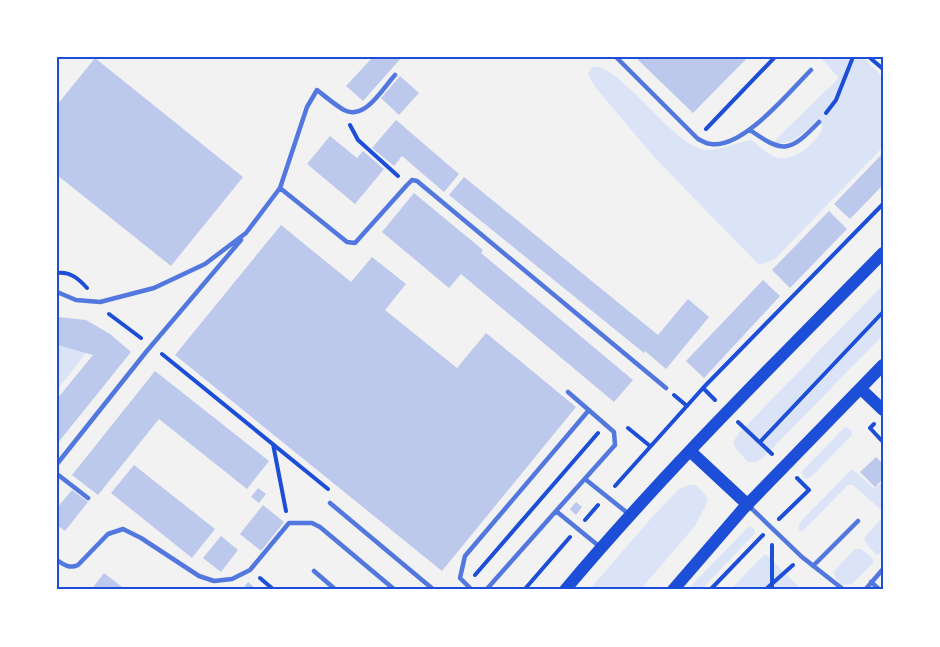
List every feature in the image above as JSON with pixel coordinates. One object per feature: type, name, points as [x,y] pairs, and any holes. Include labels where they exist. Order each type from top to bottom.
[{"type":"main road","points":[[565,590],[600,547],[690,450],[883,253]]},
{"type":"main road","points":[[673,590],[748,505],[883,366]]},
{"type":"main road","points":[[861,389],[883,410]]},
{"type":"main road","points":[[690,450],[748,505]]},
{"type":"lane","points":[[616,57],[698,139],[710,144],[720,144],[736,139],[750,130],[811,70]]},
{"type":"lane","points":[[57,464],[246,233],[280,188],[307,108],[317,90],[346,111],[355,112],[366,107],[395,75]]},
{"type":"lane","points":[[750,130],[772,146],[785,147],[802,139],[819,122]]},
{"type":"lane","points":[[280,188],[346,242],[355,243],[407,185],[412,180],[417,181],[666,388]]},
{"type":"lane","points":[[57,292],[76,300],[100,302],[154,288],[205,264],[246,233]]},
{"type":"lane","points":[[486,590],[615,445],[614,432],[568,392]]},
{"type":"lane","points":[[470,590],[460,578],[465,556],[589,410]]},
{"type":"lane","points":[[57,474],[88,498]]},
{"type":"lane","points":[[585,479],[630,515]]},
{"type":"lane","points":[[330,503],[434,590]]},
{"type":"lane","points":[[748,505],[802,557],[844,590]]},
{"type":"lane","points":[[556,511],[600,547]]},
{"type":"lane","points":[[813,566],[858,521]]},
{"type":"lane","points":[[57,560],[66,566],[74,567],[108,534],[123,529],[141,538],[199,576],[214,581],[232,579],[250,570],[289,523],[312,523],[320,527],[395,590]]},
{"type":"lane","points":[[865,590],[883,569]]},
{"type":"lane","points":[[314,571],[336,590]]},
{"type":"lane","points":[[871,582],[880,590]]},
{"type":"path","points":[[698,139],[775,57]]},
{"type":"path","points":[[819,122],[836,100],[853,57]]},
{"type":"path","points":[[869,57],[883,69]]},
{"type":"path","points":[[346,111],[358,140],[407,185]]},
{"type":"path","points":[[524,590],[703,388],[883,204]]},
{"type":"path","points":[[57,273],[63,272],[80,279],[104,310],[152,346],[330,491]]},
{"type":"path","points":[[760,442],[883,312]]},
{"type":"path","points":[[703,388],[809,490],[710,590]]},
{"type":"path","points":[[272,444],[289,523]]},
{"type":"path","points":[[771,587],[772,526]]},
{"type":"path","points":[[765,590],[802,557]]},
{"type":"shaded area","points":[[820,57],[863,57],[883,77],[883,147],[775,259],[759,265],[654,157],[595,87],[588,74],[592,67],[603,69],[616,77],[674,132],[688,143],[701,149],[720,148],[751,140],[769,154],[782,158],[797,154],[811,145],[823,126],[817,120],[789,142],[777,143],[775,140],[839,78]]},
{"type":"shaded area","points":[[883,285],[883,335],[764,457],[756,462],[748,462],[733,442],[739,433]]},
{"type":"shaded area","points":[[57,346],[69,347],[86,353],[57,390]]},
{"type":"shaded area","points":[[847,427],[852,431],[852,435],[811,477],[807,479],[803,477],[802,472],[805,468]]},
{"type":"shaded area","points":[[852,469],[874,488],[883,482],[883,512],[853,485],[848,485],[803,531],[800,531],[798,527],[802,520]]},
{"type":"shaded area","points":[[696,485],[708,501],[695,526],[640,590],[589,590],[654,515],[679,489]]},
{"type":"shaded area","points":[[880,520],[883,520],[883,552],[877,555],[864,538]]},
{"type":"shaded area","points":[[749,526],[754,529],[755,533],[701,590],[687,590]]},
{"type":"shaded area","points":[[855,549],[861,549],[874,562],[852,584],[843,585],[833,572]]},
{"type":"shaded area","points":[[764,555],[767,555],[802,590],[730,590]]},
{"type":"building","points":[[373,57],[402,57],[363,101],[346,86]]},
{"type":"building","points":[[635,57],[748,57],[693,113]]},
{"type":"building","points":[[95,58],[243,177],[171,266],[57,175],[57,105]]},
{"type":"building","points":[[400,76],[419,93],[399,115],[381,98]]},
{"type":"building","points":[[396,120],[459,174],[444,192],[402,156],[394,166],[372,148]]},
{"type":"building","points":[[330,136],[357,158],[363,151],[384,169],[355,204],[307,164]]},
{"type":"building","points":[[883,153],[883,185],[850,219],[834,204]]},
{"type":"building","points":[[464,177],[658,335],[688,299],[709,317],[666,369],[449,195]]},
{"type":"building","points":[[414,193],[483,250],[481,253],[633,380],[614,402],[461,274],[449,288],[382,232]]},
{"type":"building","points":[[829,211],[847,229],[790,288],[772,270]]},
{"type":"building","points":[[281,225],[351,282],[372,257],[406,284],[385,310],[457,368],[486,333],[576,407],[442,571],[175,355]]},
{"type":"building","points":[[763,280],[780,296],[704,378],[686,361]]},
{"type":"building","points":[[57,317],[86,320],[110,334],[131,352],[57,444],[57,399],[93,355],[57,345]]},
{"type":"building","points":[[155,371],[269,461],[247,489],[159,419],[98,495],[72,475]]},
{"type":"building","points":[[876,457],[883,464],[883,479],[875,487],[860,472]]},
{"type":"building","points":[[134,465],[215,529],[192,558],[111,493]]},
{"type":"building","points":[[258,488],[266,494],[259,503],[251,497]]},
{"type":"building","points":[[72,490],[88,502],[65,531],[57,525],[57,508]]},
{"type":"building","points":[[576,502],[582,507],[576,515],[570,509]]},
{"type":"building","points":[[263,505],[284,522],[261,551],[240,534]]},
{"type":"building","points":[[221,536],[238,550],[221,572],[203,558]]},
{"type":"building","points":[[104,573],[126,590],[91,590]]},
{"type":"building","points":[[248,582],[257,590],[242,590]]}]
